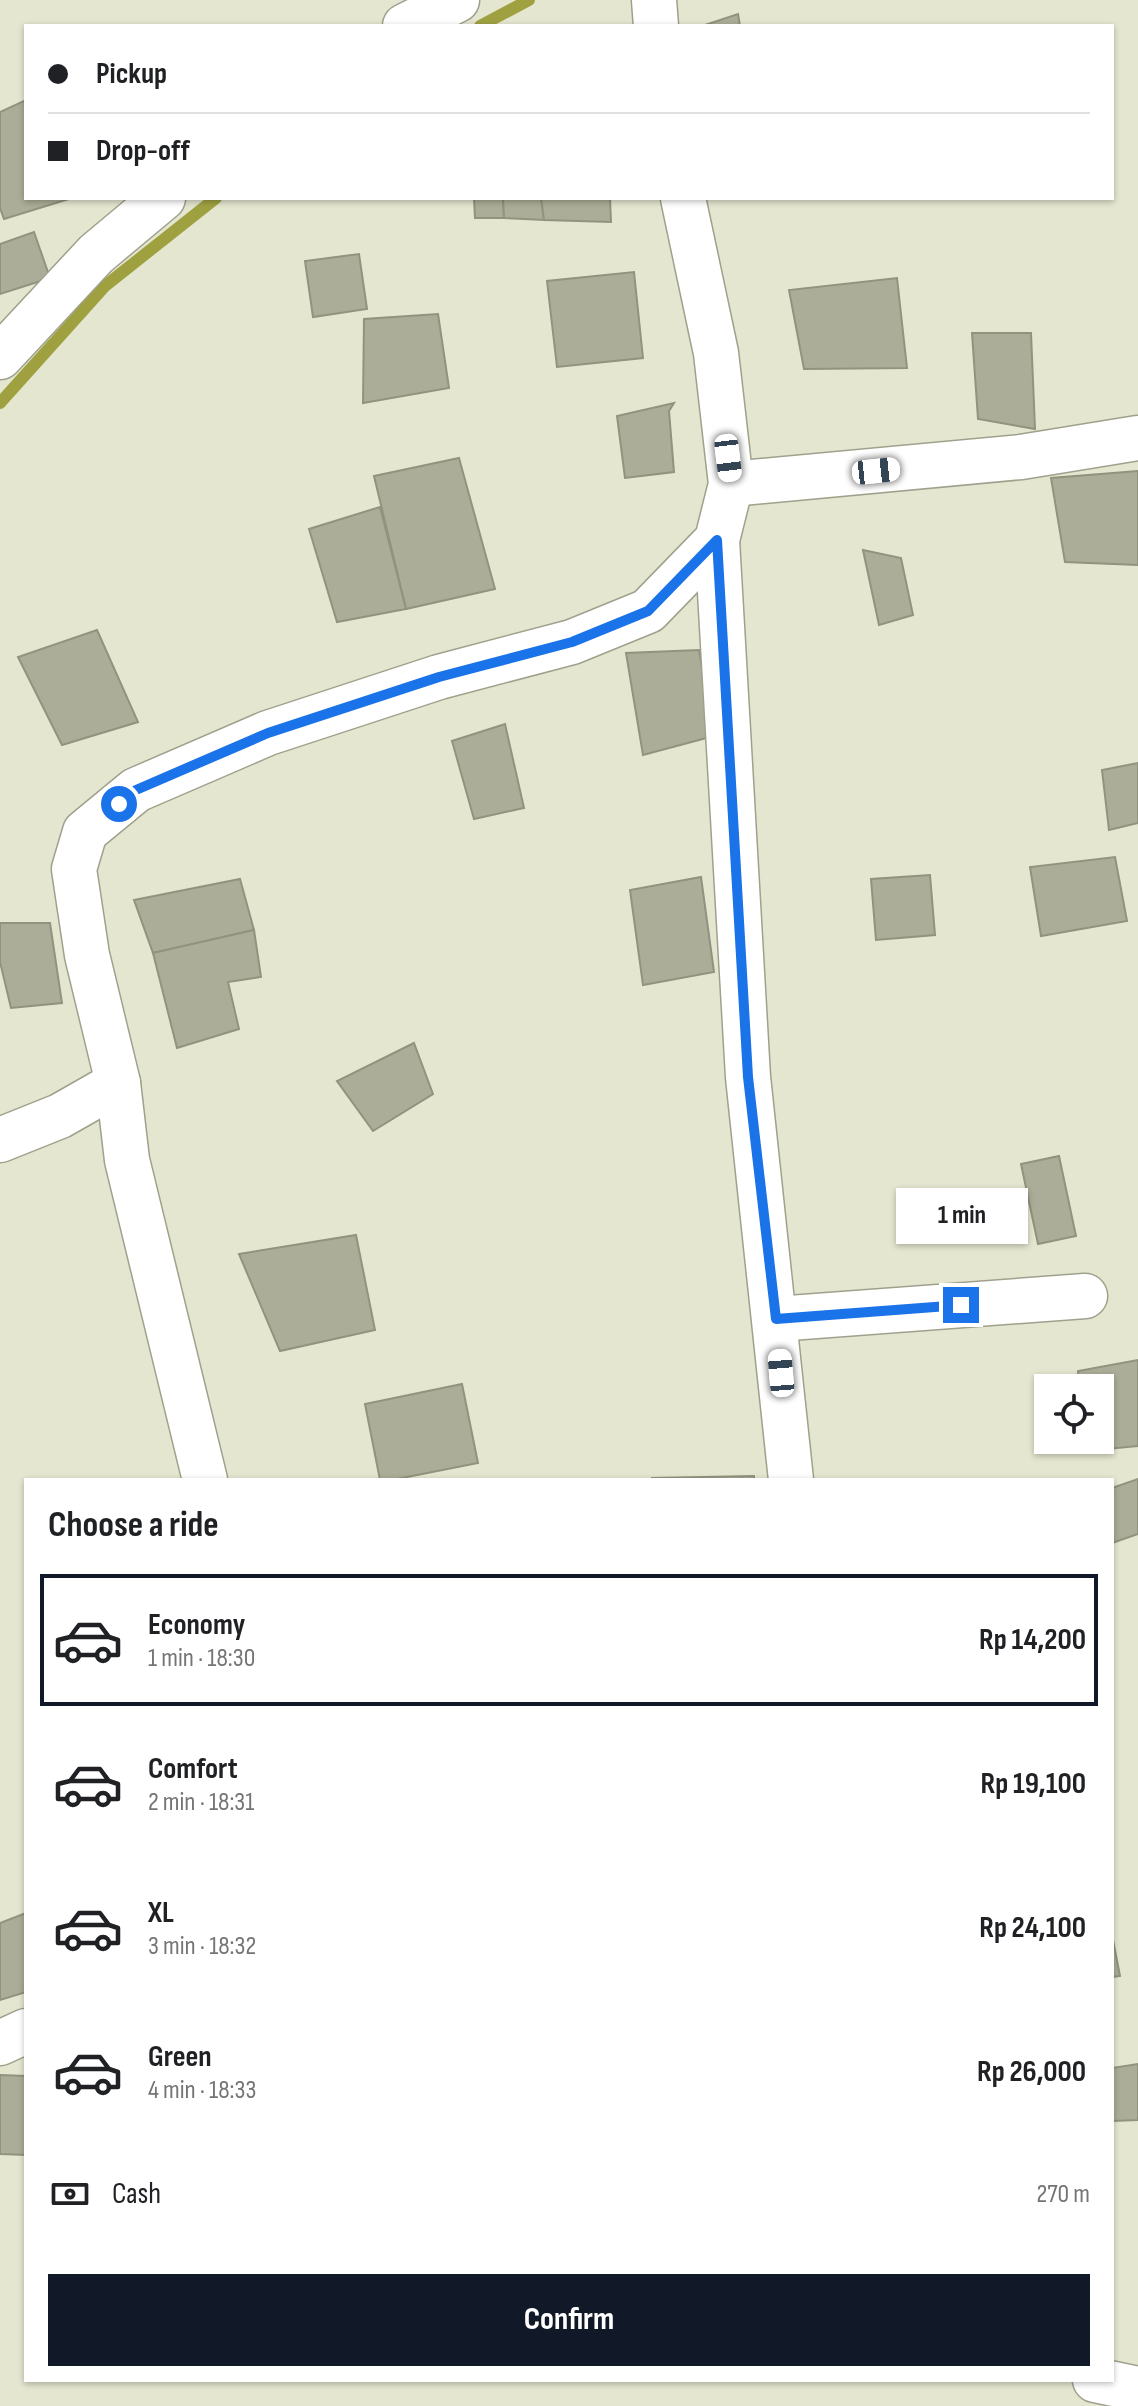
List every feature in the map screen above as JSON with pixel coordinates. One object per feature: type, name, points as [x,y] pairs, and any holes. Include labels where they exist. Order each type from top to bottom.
[{"type":"street","points":[[409,24],[457,0]]},
{"type":"street","points":[[654,0],[656,24]]},
{"type":"street","points":[[0,357],[96,254],[161,200]]},
{"type":"street","points":[[683,200],[716,353],[731,484],[717,540],[748,1077],[791,1478]]},
{"type":"street","points":[[731,484],[1021,457],[1138,438]]},
{"type":"street","points":[[205,1478],[127,1160],[118,1083],[87,955],[74,869],[85,832],[136,790],[268,733],[439,677],[572,642],[648,611],[717,540]]},
{"type":"street","points":[[0,1140],[60,1116],[118,1083]]},
{"type":"street","points":[[776,1319],[1085,1296]]},
{"type":"street","points":[[0,2043],[24,2032]]},
{"type":"street","points":[[1105,2382],[1138,2389]]},
{"type":"building","points":[[738,14],[740,24],[708,24]]},
{"type":"building","points":[[24,101],[24,200],[66,200],[4,219],[0,208],[0,112]]},
{"type":"building","points":[[474,200],[503,200],[504,218],[475,218]]},
{"type":"building","points":[[503,200],[541,200],[544,220],[504,218]]},
{"type":"building","points":[[541,200],[610,200],[611,222],[544,220]]},
{"type":"building","points":[[34,232],[50,278],[0,294],[0,244]]},
{"type":"building","points":[[359,254],[367,309],[313,317],[305,261]]},
{"type":"building","points":[[634,272],[643,358],[557,367],[547,281]]},
{"type":"building","points":[[897,278],[907,368],[804,369],[789,290]]},
{"type":"building","points":[[438,314],[449,388],[363,403],[364,319]]},
{"type":"building","points":[[972,333],[1031,333],[1035,429],[978,419]]},
{"type":"building","points":[[674,403],[669,411],[674,472],[625,478],[617,416]]},
{"type":"building","points":[[459,458],[495,589],[406,609],[374,476]]},
{"type":"building","points":[[1138,471],[1138,565],[1065,562],[1051,478]]},
{"type":"building","points":[[380,507],[406,609],[337,622],[309,529]]},
{"type":"building","points":[[863,550],[901,558],[913,615],[879,625]]},
{"type":"building","points":[[97,630],[138,722],[62,745],[18,657]]},
{"type":"building","points":[[699,650],[714,736],[643,755],[626,653]]},
{"type":"building","points":[[505,724],[524,808],[474,819],[452,741]]},
{"type":"building","points":[[1138,763],[1138,823],[1109,830],[1102,770]]},
{"type":"building","points":[[1115,857],[1127,921],[1041,936],[1030,867]]},
{"type":"building","points":[[930,875],[935,935],[876,940],[871,879]]},
{"type":"building","points":[[701,877],[714,972],[643,985],[630,890]]},
{"type":"building","points":[[240,879],[254,930],[153,953],[134,900]]},
{"type":"building","points":[[0,923],[50,923],[62,1003],[11,1008],[0,962]]},
{"type":"building","points":[[254,930],[261,977],[228,982],[239,1029],[177,1048],[153,953]]},
{"type":"building","points":[[414,1043],[433,1094],[373,1131],[337,1081]]},
{"type":"building","points":[[1059,1156],[1076,1236],[1038,1244],[1021,1164]]},
{"type":"building","points":[[356,1235],[375,1330],[280,1351],[239,1254]]},
{"type":"building","points":[[1138,1360],[1138,1446],[1114,1448],[1114,1374],[1078,1374],[1078,1371]]},
{"type":"building","points":[[462,1384],[478,1463],[402,1478],[380,1478],[365,1404]]},
{"type":"building","points":[[754,1476],[754,1478],[651,1478]]},
{"type":"building","points":[[1138,1479],[1138,1534],[1114,1542],[1114,1487]]},
{"type":"building","points":[[24,1914],[24,1993],[0,2000],[0,1923]]},
{"type":"building","points":[[1114,1945],[1120,1976],[1114,1977]]},
{"type":"building","points":[[1138,2064],[1138,2120],[1114,2121],[1114,2068]]},
{"type":"building","points":[[0,2075],[24,2076],[24,2155],[0,2154]]},
{"type":"waterway","points":[[484,24],[529,0]]},
{"type":"waterway","points":[[0,403],[105,286],[213,200]]},
{"type":"route","points":[[119,804],[136,790],[268,733],[439,677],[572,642],[648,611],[717,540],[748,1077],[776,1319],[961,1305]]}]
